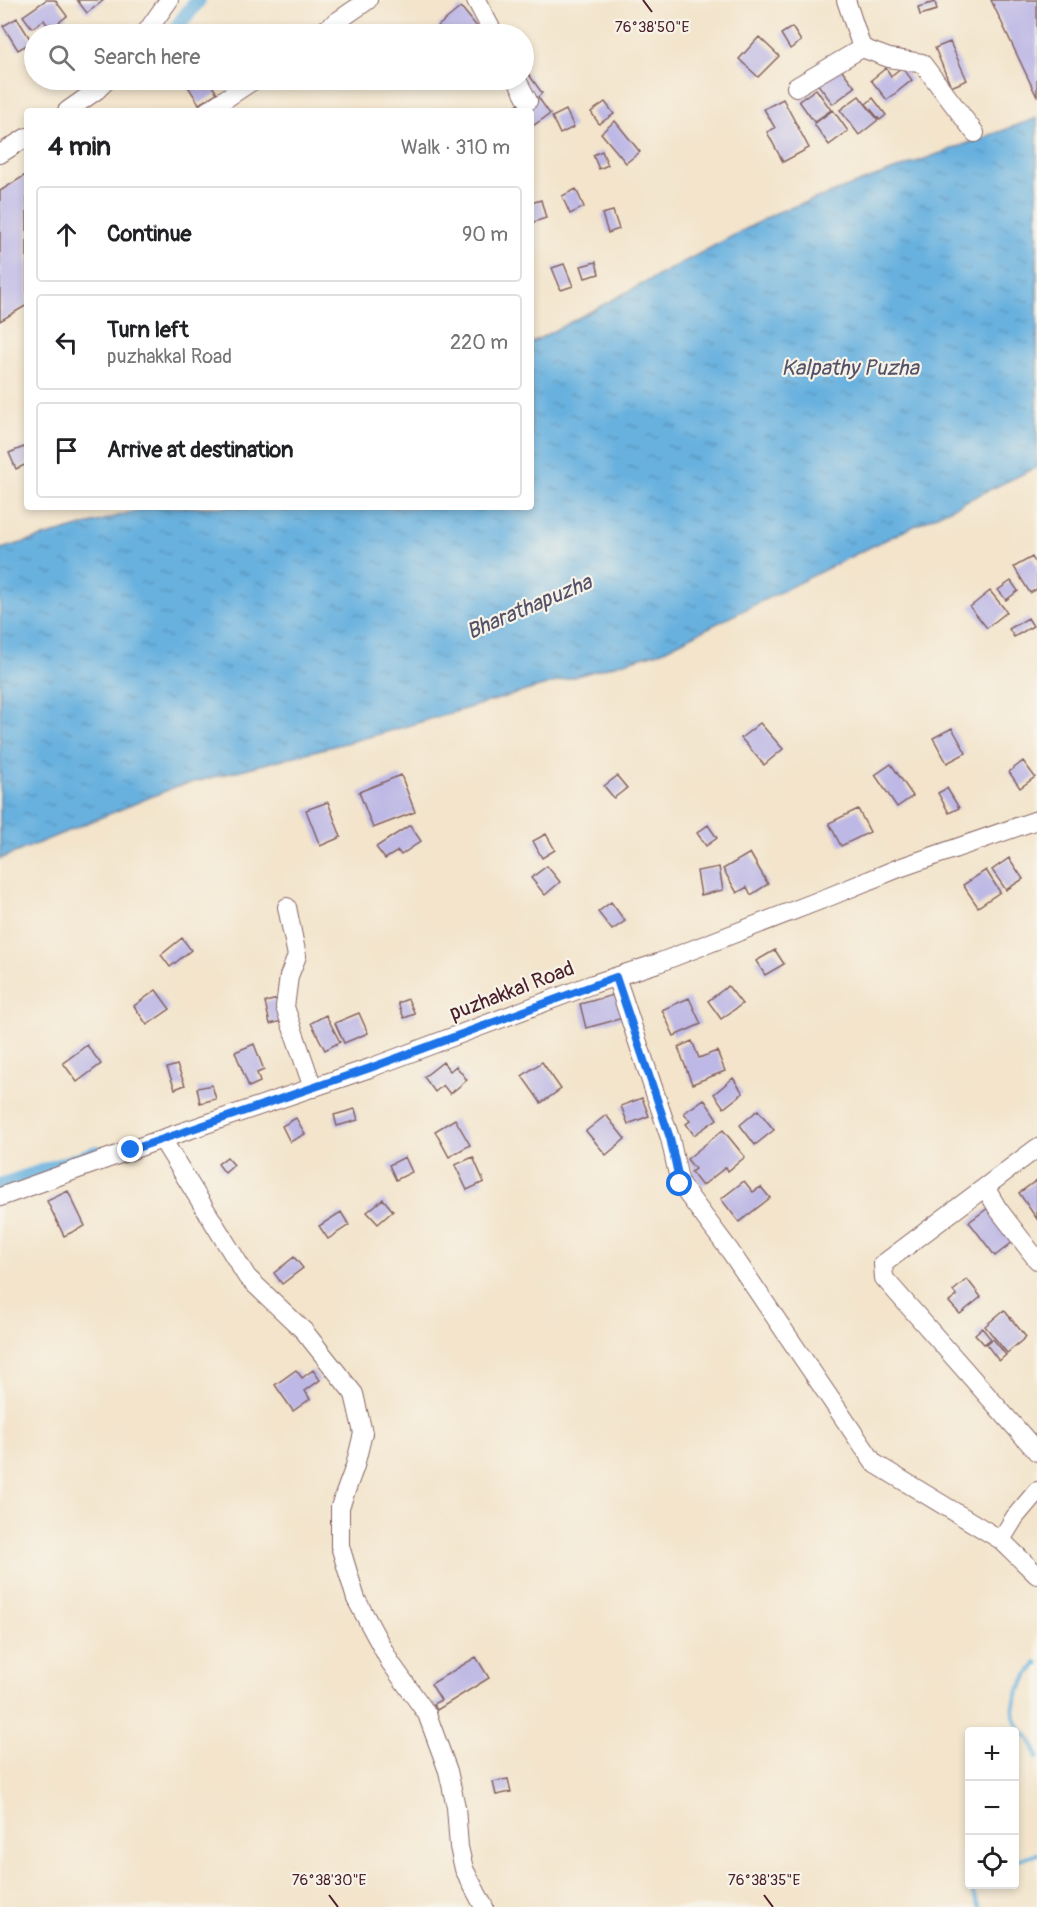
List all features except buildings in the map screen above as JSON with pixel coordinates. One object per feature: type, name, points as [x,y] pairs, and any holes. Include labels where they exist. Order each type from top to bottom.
[{"type":"street","points":[[152,24],[169,0]]},
{"type":"street","points":[[334,24],[368,0]]},
{"type":"street","points":[[476,0],[489,24]]},
{"type":"street","points":[[846,0],[862,48]]},
{"type":"street","points":[[796,87],[862,48]]},
{"type":"street","points":[[862,48],[889,58],[922,63],[975,133]]},
{"type":"street","points":[[71,108],[97,90]]},
{"type":"street","points":[[212,108],[239,90]]},
{"type":"street","points":[[522,90],[528,101]]},
{"type":"street","points":[[0,154],[24,139]]},
{"type":"street","name":"puzhakkal Road","points":[[0,1197],[162,1138],[313,1088],[668,959],[899,868],[1037,820]]},
{"type":"street","points":[[287,907],[297,956],[289,976],[285,1007],[313,1088]]},
{"type":"street","points":[[616,977],[670,1138],[680,1184],[730,1251],[874,1463],[1001,1540],[1037,1575]]},
{"type":"street","points":[[162,1138],[247,1277],[304,1331],[354,1394],[363,1433],[355,1466],[340,1507],[340,1546],[356,1599],[390,1662],[427,1714],[448,1771],[456,1807],[459,1847],[464,1869],[483,1907]]},
{"type":"street","points":[[1037,1148],[883,1264],[884,1278],[1037,1452]]},
{"type":"street","points":[[985,1186],[998,1209],[1037,1260]]},
{"type":"street","points":[[1001,1540],[1015,1517],[1037,1491]]},
{"type":"water","name":"Kalpathy Puzha","points":[[1037,118],[1037,467],[662,651],[376,735],[175,787],[0,859],[0,549],[139,510],[534,510],[534,341],[776,213]]},
{"type":"waterway","points":[[180,24],[198,0]]},
{"type":"waterway","points":[[0,1186],[97,1153]]},
{"type":"waterway","points":[[1037,1663],[1021,1686],[1014,1704],[1016,1722],[1029,1737],[1037,1757]]},
{"type":"waterway","points":[[1019,1859],[1037,1854]]},
{"type":"waterway","points":[[973,1889],[973,1894],[980,1907]]},
{"type":"route","points":[[131,1150],[370,1068],[616,977],[670,1138],[680,1184]]},
{"type":"water label","name":"Bharathapuzha","points":[[529,607]]}]
